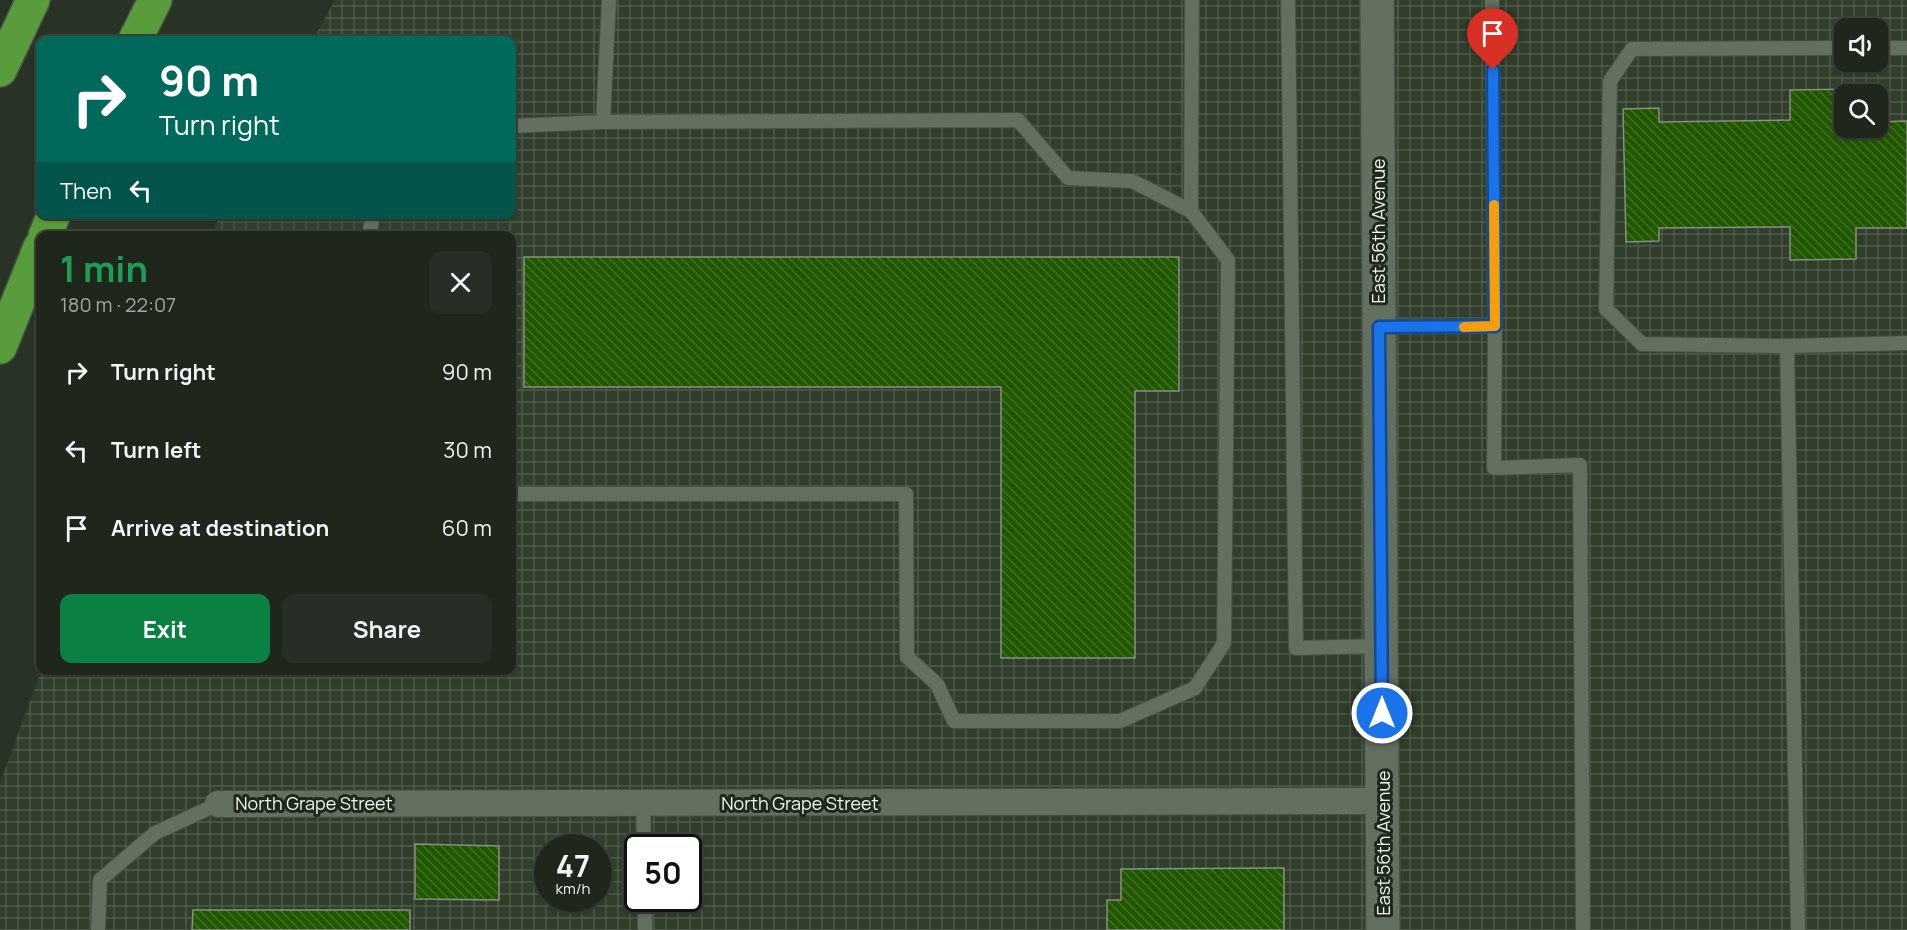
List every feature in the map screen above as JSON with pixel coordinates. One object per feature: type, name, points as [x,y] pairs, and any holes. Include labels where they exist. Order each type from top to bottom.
[{"type":"highway","points":[[0,70],[33,0]]},
{"type":"highway","points":[[137,36],[154,0]]},
{"type":"highway","points":[[0,347],[36,257]]},
{"type":"main road","name":"East 56th Avenue","points":[[1377,0],[1383,930]]},
{"type":"street","name":"North Grape Street","points":[[219,804],[1382,801]]},
{"type":"lane","points":[[603,122],[609,0]]},
{"type":"lane","points":[[1191,211],[1192,0]]},
{"type":"lane","points":[[1287,0],[1296,648],[1382,646]]},
{"type":"lane","points":[[1492,0],[1494,468],[1581,465],[1583,930]]},
{"type":"lane","points":[[1834,48],[1632,49],[1610,81],[1606,309],[1642,344],[1787,346],[1907,343]]},
{"type":"lane","points":[[1888,48],[1907,48]]},
{"type":"lane","points":[[516,126],[603,122],[1017,120],[1068,178],[1132,181],[1191,211],[1228,260],[1224,643],[1195,688],[1120,721],[954,721],[937,684],[907,657],[906,494],[516,494]]},
{"type":"lane","points":[[1379,327],[1495,326]]},
{"type":"lane","points":[[1787,346],[1798,930]]},
{"type":"lane","points":[[644,803],[644,834]]},
{"type":"lane","points":[[98,930],[100,880],[155,833],[219,804]]},
{"type":"lane","points":[[645,912],[645,930]]},
{"type":"shaded area","points":[[335,0],[1907,0],[1907,930],[0,930],[0,783],[40,675],[516,675],[516,231],[212,231],[219,219],[516,219],[516,36],[315,36]]},
{"type":"building","points":[[1834,89],[1834,138],[1888,138],[1888,122],[1907,121],[1907,228],[1856,228],[1856,259],[1790,260],[1790,227],[1659,228],[1659,241],[1626,242],[1623,109],[1659,108],[1659,122],[1790,120],[1790,90]]},
{"type":"building","points":[[524,257],[1179,257],[1179,391],[1135,391],[1135,658],[1001,658],[1001,387],[524,387]]},
{"type":"building","points":[[415,844],[499,846],[499,900],[415,899]]},
{"type":"building","points":[[1284,868],[1284,930],[1107,930],[1107,900],[1121,900],[1121,869]]},
{"type":"building","points":[[193,910],[410,910],[410,930],[192,930]]},
{"type":"slow traffic","points":[[1464,327],[1495,326],[1494,205]]},
{"type":"route","points":[[1382,713],[1379,327],[1495,326],[1493,70]]}]
